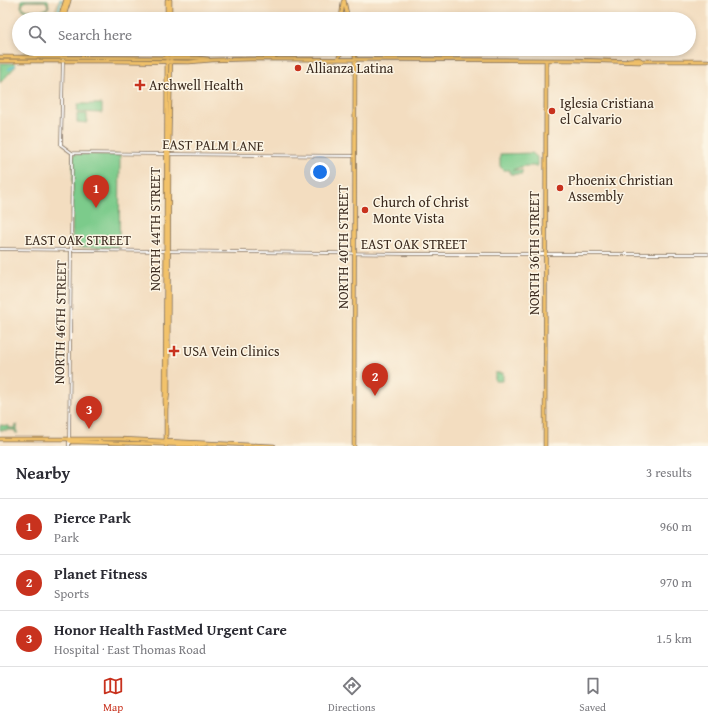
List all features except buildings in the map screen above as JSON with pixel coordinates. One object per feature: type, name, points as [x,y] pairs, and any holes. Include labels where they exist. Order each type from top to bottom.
[{"type":"highway","points":[[66,12],[69,0]]},
{"type":"highway","points":[[63,12],[69,0]]},
{"type":"main road","points":[[166,0],[167,12]]},
{"type":"main road","points":[[170,0],[170,12]]},
{"type":"main road","points":[[342,12],[343,0]]},
{"type":"main road","points":[[343,0],[346,12]]},
{"type":"main road","points":[[0,57],[35,56],[63,60],[93,61],[119,59],[123,57],[198,58],[212,60]]},
{"type":"main road","points":[[0,61],[58,56],[91,56],[119,59],[124,61],[167,62],[199,62],[212,60],[338,59],[628,61],[639,59],[642,61],[708,61]]},
{"type":"main road","points":[[63,60],[73,56]]},
{"type":"main road","points":[[73,56],[75,60]]},
{"type":"main road","points":[[91,56],[93,61]]},
{"type":"main road","points":[[123,57],[124,61]]},
{"type":"main road","name":"NORTH 44TH STREET","points":[[166,444],[166,409],[168,391],[167,62],[169,58]]},
{"type":"main road","name":"NORTH 44TH STREET","points":[[167,155],[171,62],[169,58]]},
{"type":"main road","name":"NORTH 40TH STREET","points":[[354,446],[355,59]]},
{"type":"main road","name":"NORTH 36TH STREET","points":[[545,446],[546,60]]},
{"type":"main road","points":[[0,439],[120,439],[166,444]]},
{"type":"main road","points":[[101,443],[106,441],[117,441],[120,439],[123,441],[140,444]]},
{"type":"main road","points":[[68,440],[71,442],[101,443],[166,444],[199,442],[207,444],[274,446]]},
{"type":"street","points":[[63,60],[62,145],[72,153]]},
{"type":"street","name":"EAST PALM LANE","points":[[72,153],[354,156]]},
{"type":"street","name":"NORTH 46TH STREET","points":[[69,446],[72,153]]},
{"type":"street","name":"EAST OAK STREET","points":[[0,249],[354,253],[708,254]]},
{"type":"green space","points":[[22,0],[48,0],[49,7],[44,12],[25,12],[21,7]],"holes":[[[26,1],[45,1],[48,7],[44,10],[27,10],[24,9],[22,5]]]},
{"type":"green space","points":[[0,63],[15,63],[16,66],[0,83]]},
{"type":"green space","points":[[78,104],[102,104],[102,113],[77,112]]},
{"type":"green space","points":[[77,114],[87,114],[87,123],[77,122]]},
{"type":"green space","points":[[532,153],[537,157],[537,166],[524,166],[512,170],[522,170],[522,174],[510,174],[510,170],[503,170],[500,166],[500,154]]},
{"type":"green space","points":[[74,154],[120,155],[119,248],[72,247]]},
{"type":"green space","points":[[495,373],[503,373],[503,381],[495,381]]},
{"type":"green space","points":[[0,425],[15,428],[15,426],[18,425],[17,434],[15,430],[0,430]]},
{"type":"sand","points":[[59,0],[65,0],[61,12],[55,12]]},
{"type":"waterway","points":[[58,12],[61,0]]},
{"type":"waterway","points":[[9,69],[15,65]]},
{"type":"place","name":"Allianza Latina","points":[[298,68]]},
{"type":"place","name":"Archwell Health","points":[[140,85]]},
{"type":"place","name":"Iglesia Cristiana el Calvario","points":[[552,111]]},
{"type":"place","name":"Phoenix Christian Assembly","points":[[560,188]]},
{"type":"place","name":"Pierce Park","points":[[96,208]]},
{"type":"place","name":"Church of Christ Monte Vista","points":[[365,210]]},
{"type":"place","name":"USA Vein Clinics","points":[[174,351]]},
{"type":"place","name":"Planet Fitness","points":[[375,396]]},
{"type":"place","name":"Honor Health FastMed Urgent Care","points":[[89,429]]}]
